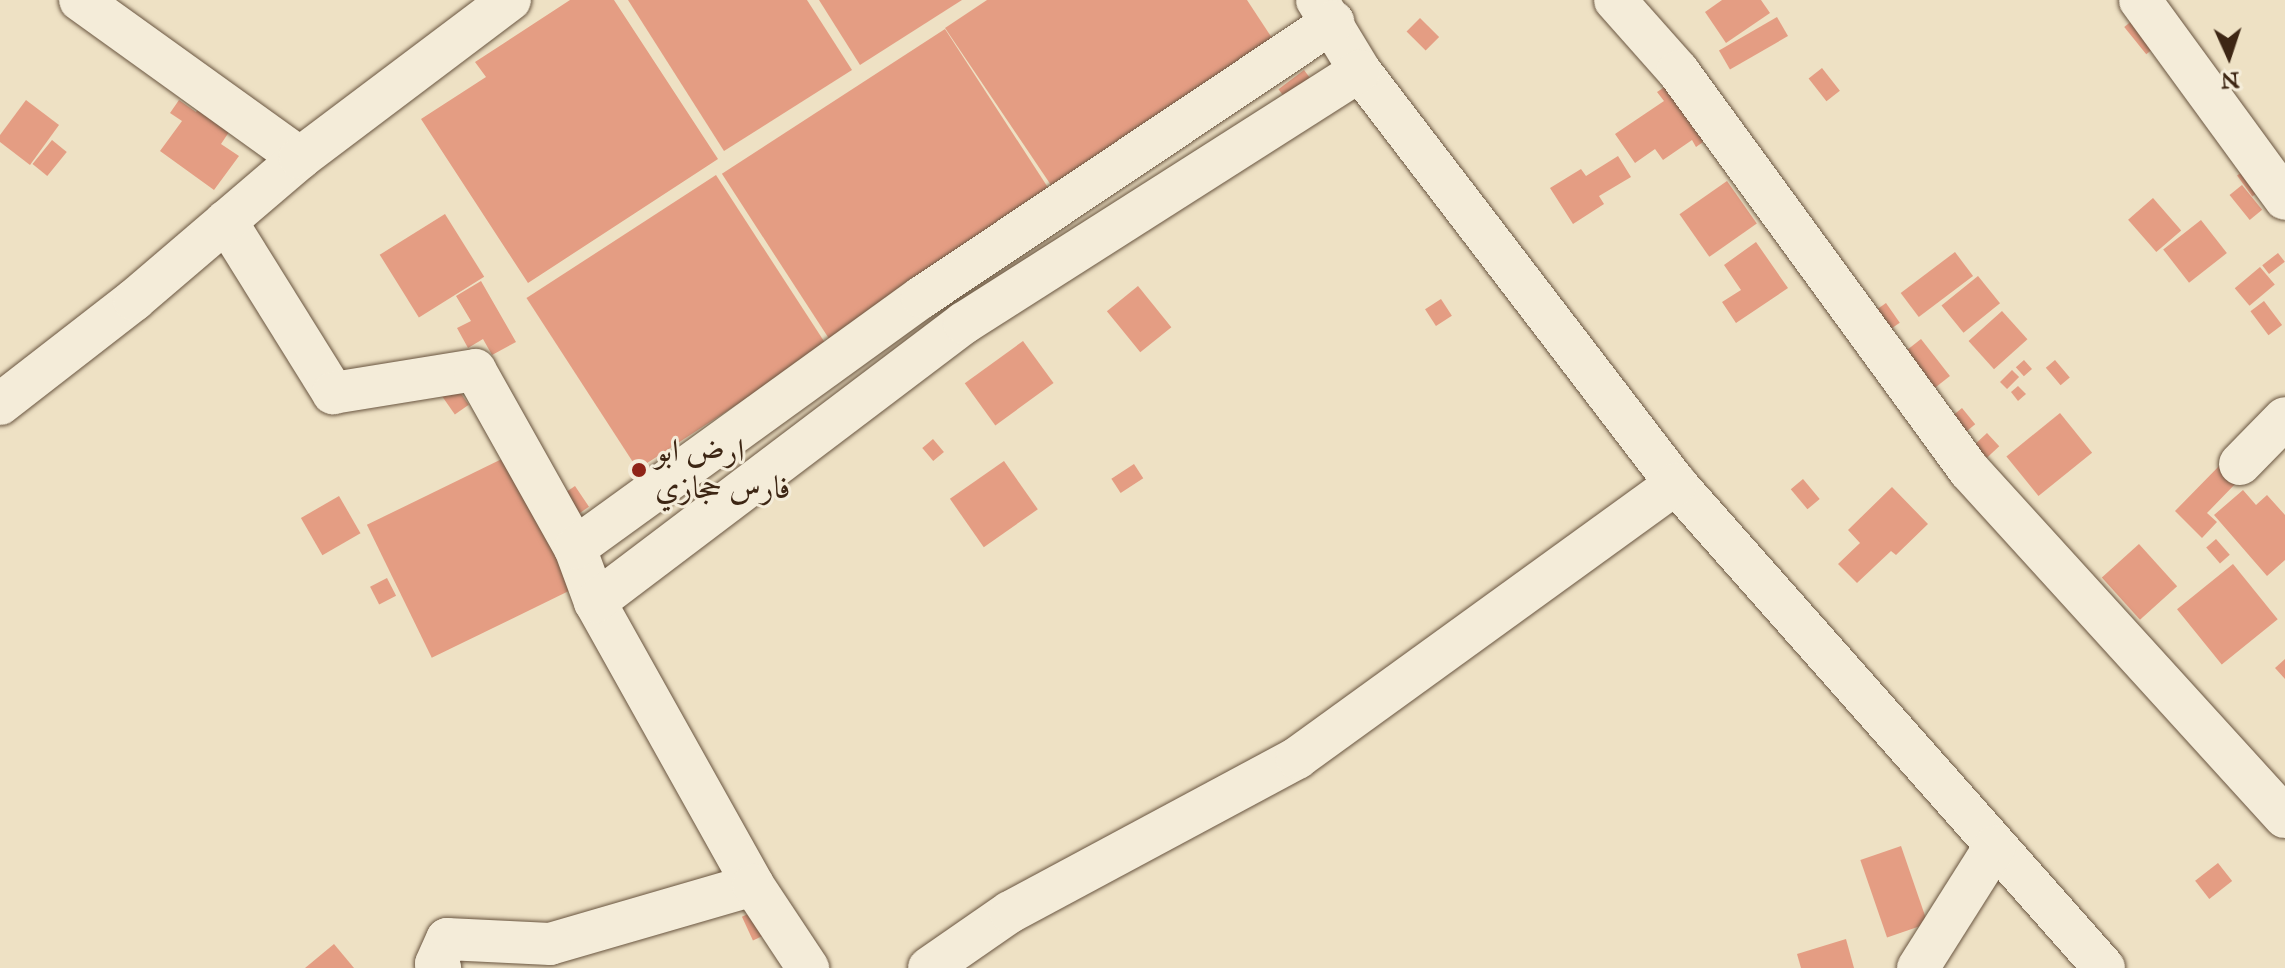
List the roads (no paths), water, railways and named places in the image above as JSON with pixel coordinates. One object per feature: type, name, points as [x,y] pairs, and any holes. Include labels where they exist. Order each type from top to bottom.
[{"type":"street","points":[[80,0],[300,158]]},
{"type":"street","points":[[0,404],[134,300],[300,158],[510,0]]},
{"type":"street","points":[[1615,0],[1678,71],[1969,470],[2285,817]]},
{"type":"street","points":[[2140,0],[2285,199]]},
{"type":"street","points":[[575,548],[1325,11],[1360,71],[1676,484],[2104,968]]},
{"type":"street","points":[[595,602],[964,323],[1360,71]]},
{"type":"street","points":[[226,221],[333,393],[475,370],[575,548],[595,602],[753,885],[808,968]]},
{"type":"street","points":[[2240,464],[2285,418]]},
{"type":"street","points":[[929,968],[1010,912],[1297,758],[1676,484]]},
{"type":"street","points":[[1918,968],[1995,846]]},
{"type":"street","points":[[440,968],[436,964],[447,939],[550,944],[753,885]]},
{"type":"place","name":"ارض ابو فارس حجازي","points":[[639,470]]}]
